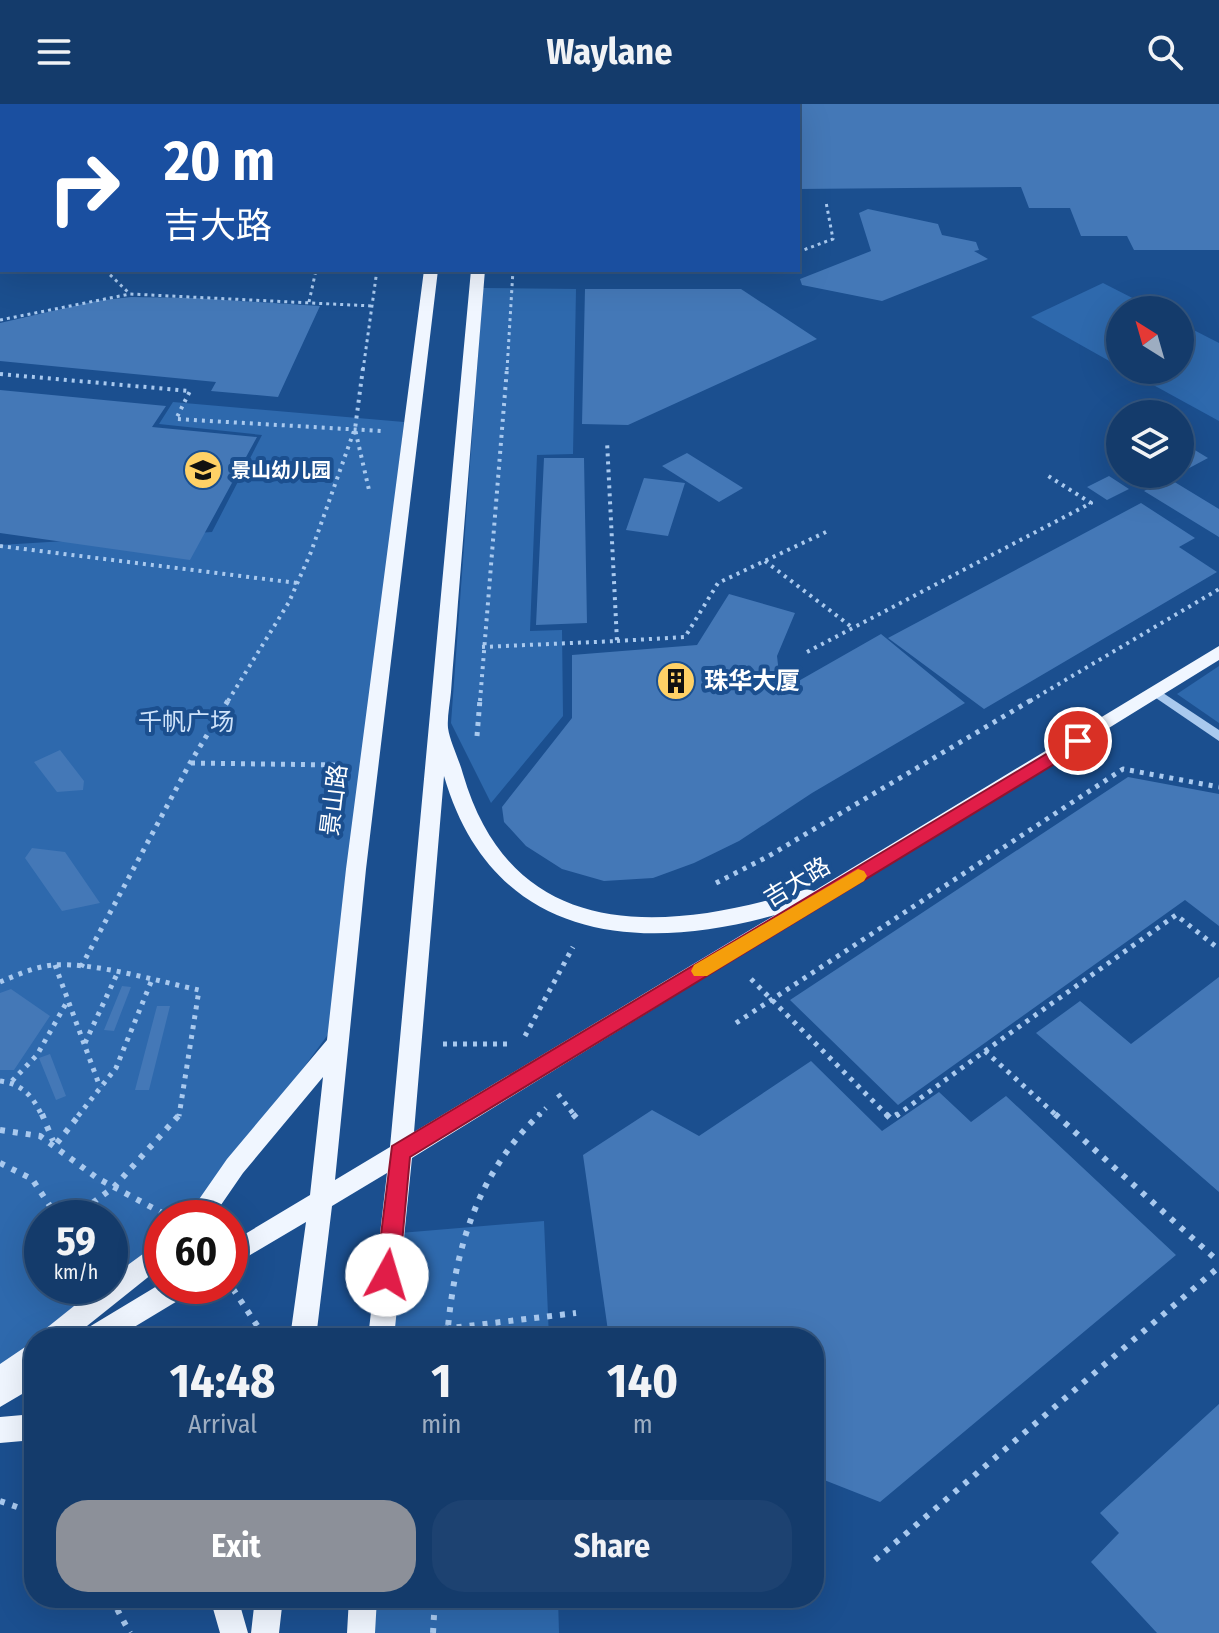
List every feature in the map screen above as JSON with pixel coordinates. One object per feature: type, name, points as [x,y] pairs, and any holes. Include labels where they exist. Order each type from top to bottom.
[{"type":"main road","name":"景山路","points":[[304,1328],[321,1202],[356,869],[431,272]]},
{"type":"main road","points":[[382,1328],[412,1044],[478,272]]},
{"type":"main road","name":"吉大路","points":[[248,1245],[842,886],[1219,652]]},
{"type":"main road","points":[[439,726],[471,824],[487,850],[515,879],[551,903],[588,919],[619,926],[666,928],[710,924],[758,913],[842,886]]},
{"type":"main road","points":[[211,1200],[235,1166],[338,1043]]},
{"type":"main road","points":[[66,1328],[144,1265]]},
{"type":"main road","points":[[110,1328],[150,1304]]},
{"type":"main road","points":[[0,1380],[24,1361]]},
{"type":"main road","points":[[0,1394],[24,1379]]},
{"type":"main road","points":[[0,1430],[24,1428]]},
{"type":"main road","points":[[227,1608],[234,1633]]},
{"type":"main road","points":[[265,1633],[268,1608]]},
{"type":"main road","points":[[361,1633],[362,1608]]},
{"type":"street","points":[[1157,693],[1219,736]]},
{"type":"path","points":[[800,251],[833,239],[826,202]]},
{"type":"path","points":[[107,272],[130,294]]},
{"type":"path","points":[[309,302],[316,272]]},
{"type":"path","points":[[81,967],[190,763],[289,602],[355,429],[377,272]]},
{"type":"path","points":[[476,745],[513,272]]},
{"type":"path","points":[[0,320],[130,294],[372,306]]},
{"type":"path","points":[[0,374],[190,391],[176,419],[411,432]]},
{"type":"path","points":[[355,429],[372,505]]},
{"type":"path","points":[[607,441],[617,641]]},
{"type":"path","points":[[807,652],[1091,503],[1045,474]]},
{"type":"path","points":[[446,648],[685,637],[718,583],[826,532]]},
{"type":"path","points":[[0,546],[297,583]]},
{"type":"path","points":[[765,561],[853,628]]},
{"type":"path","points":[[714,884],[781,849],[1219,589]]},
{"type":"path","points":[[190,763],[340,765],[338,780]]},
{"type":"path","points":[[736,1023],[1123,769],[1219,787]]},
{"type":"path","points":[[751,979],[891,1119],[1176,915],[1219,949]]},
{"type":"path","points":[[412,1044],[520,1044],[588,919]]},
{"type":"path","points":[[55,965],[101,1088]]},
{"type":"path","points":[[0,982],[32,969],[55,965],[81,967],[199,990],[179,1118],[114,1187],[96,1200]]},
{"type":"path","points":[[739,986],[765,971]]},
{"type":"path","points":[[84,1044],[117,974]]},
{"type":"path","points":[[55,1143],[116,1068],[151,982]]},
{"type":"path","points":[[12,1081],[37,1055],[68,999]]},
{"type":"path","points":[[875,1560],[1219,1264],[985,1051]]},
{"type":"path","points":[[538,1068],[580,1122]]},
{"type":"path","points":[[0,1081],[12,1081],[33,1095],[55,1143]]},
{"type":"path","points":[[447,1328],[453,1268],[471,1208],[501,1158],[532,1120],[573,1088]]},
{"type":"path","points":[[0,1130],[19,1129],[55,1143],[88,1172],[144,1203]]},
{"type":"path","points":[[0,1163],[32,1179],[46,1200]]},
{"type":"path","points":[[243,1304],[259,1328]]},
{"type":"path","points":[[455,1328],[576,1313]]},
{"type":"path","points":[[0,1501],[24,1509]]},
{"type":"path","points":[[116,1608],[130,1633]]},
{"type":"path","points":[[433,1633],[434,1608]]},
{"type":"green space","points":[[1103,283],[1129,296],[1106,296],[1106,359],[1031,317]]},
{"type":"green space","points":[[483,288],[576,289],[573,454],[537,455],[530,631],[562,630],[563,716],[491,803],[451,723]]},
{"type":"green space","points":[[1194,330],[1219,343],[1219,421],[1194,407],[1194,400],[1181,400],[1152,384],[1194,384]]},
{"type":"green space","name":"千帆广场","points":[[173,402],[404,422],[335,1025],[206,1200],[144,1200],[144,1263],[128,1276],[128,1200],[24,1200],[24,1304],[93,1304],[63,1328],[24,1328],[24,1359],[0,1378],[0,545],[212,532],[262,435],[159,424]]},
{"type":"green space","points":[[1219,666],[1219,723],[1177,694]]},
{"type":"green space","points":[[544,1221],[549,1328],[393,1328],[400,1233]]},
{"type":"green space","points":[[373,1608],[558,1608],[559,1633],[371,1633]]},
{"type":"building","points":[[800,104],[1219,104],[1219,250],[1134,250],[1127,236],[1081,236],[1070,208],[1029,208],[1021,187],[800,189]]},
{"type":"building","points":[[868,209],[938,224],[942,235],[976,242],[979,250],[974,251],[988,259],[882,301],[802,285],[800,279],[871,251],[859,213]]},
{"type":"building","points":[[585,289],[741,289],[817,339],[628,425],[582,424]]},
{"type":"building","points":[[131,297],[320,306],[278,397],[211,391],[216,382],[0,361],[0,323],[96,301]]},
{"type":"building","points":[[0,390],[166,406],[152,427],[257,437],[190,560],[0,533]]},
{"type":"building","points":[[1194,450],[1208,458],[1194,466]]},
{"type":"building","points":[[687,453],[743,488],[719,502],[662,466]]},
{"type":"building","points":[[544,458],[584,458],[587,623],[536,625]]},
{"type":"building","points":[[644,478],[685,483],[668,536],[626,530]]},
{"type":"building","points":[[1106,478],[1106,488],[1129,489],[1107,500],[1087,487]]},
{"type":"building","points":[[1150,488],[1184,488],[1219,509],[1219,537],[1144,491]]},
{"type":"building","points":[[1141,503],[1195,538],[1179,547],[1217,572],[984,709],[888,638]]},
{"type":"building","points":[[729,594],[795,613],[777,656],[781,691],[881,634],[965,703],[812,793],[739,841],[694,863],[653,878],[604,881],[562,869],[526,846],[504,822],[502,807],[572,718],[572,655],[697,645]]},
{"type":"building","points":[[60,750],[84,781],[83,790],[57,792],[34,762]]},
{"type":"building","points":[[1128,777],[1219,794],[1219,926],[1185,900],[898,1105],[790,1000]]},
{"type":"building","points":[[32,848],[65,852],[100,903],[62,911],[25,858]]},
{"type":"building","points":[[1219,977],[1219,1192],[1036,1033],[1080,1001],[1131,1044]]},
{"type":"building","points":[[122,986],[131,987],[114,1031],[104,1030]]},
{"type":"building","points":[[11,989],[50,1016],[14,1070],[0,1070],[0,993]]},
{"type":"building","points":[[157,1006],[170,1006],[149,1090],[135,1090]]},
{"type":"building","points":[[50,1054],[66,1096],[56,1100],[39,1058]]},
{"type":"building","points":[[811,1061],[882,1131],[939,1092],[971,1122],[1006,1096],[1176,1255],[880,1502],[824,1480],[824,1328],[608,1328],[583,1155],[652,1110],[699,1136]]},
{"type":"building","points":[[1219,1404],[1219,1633],[1157,1633],[1091,1562],[1119,1533],[1100,1513]]},
{"type":"slow traffic","points":[[700,971],[858,876]]},
{"type":"place","name":"景山幼儿园","points":[[203,470]]},
{"type":"place","name":"珠华大厦","points":[[676,681]]},
{"type":"route","points":[[387,1275],[400,1152],[1078,741]]}]
